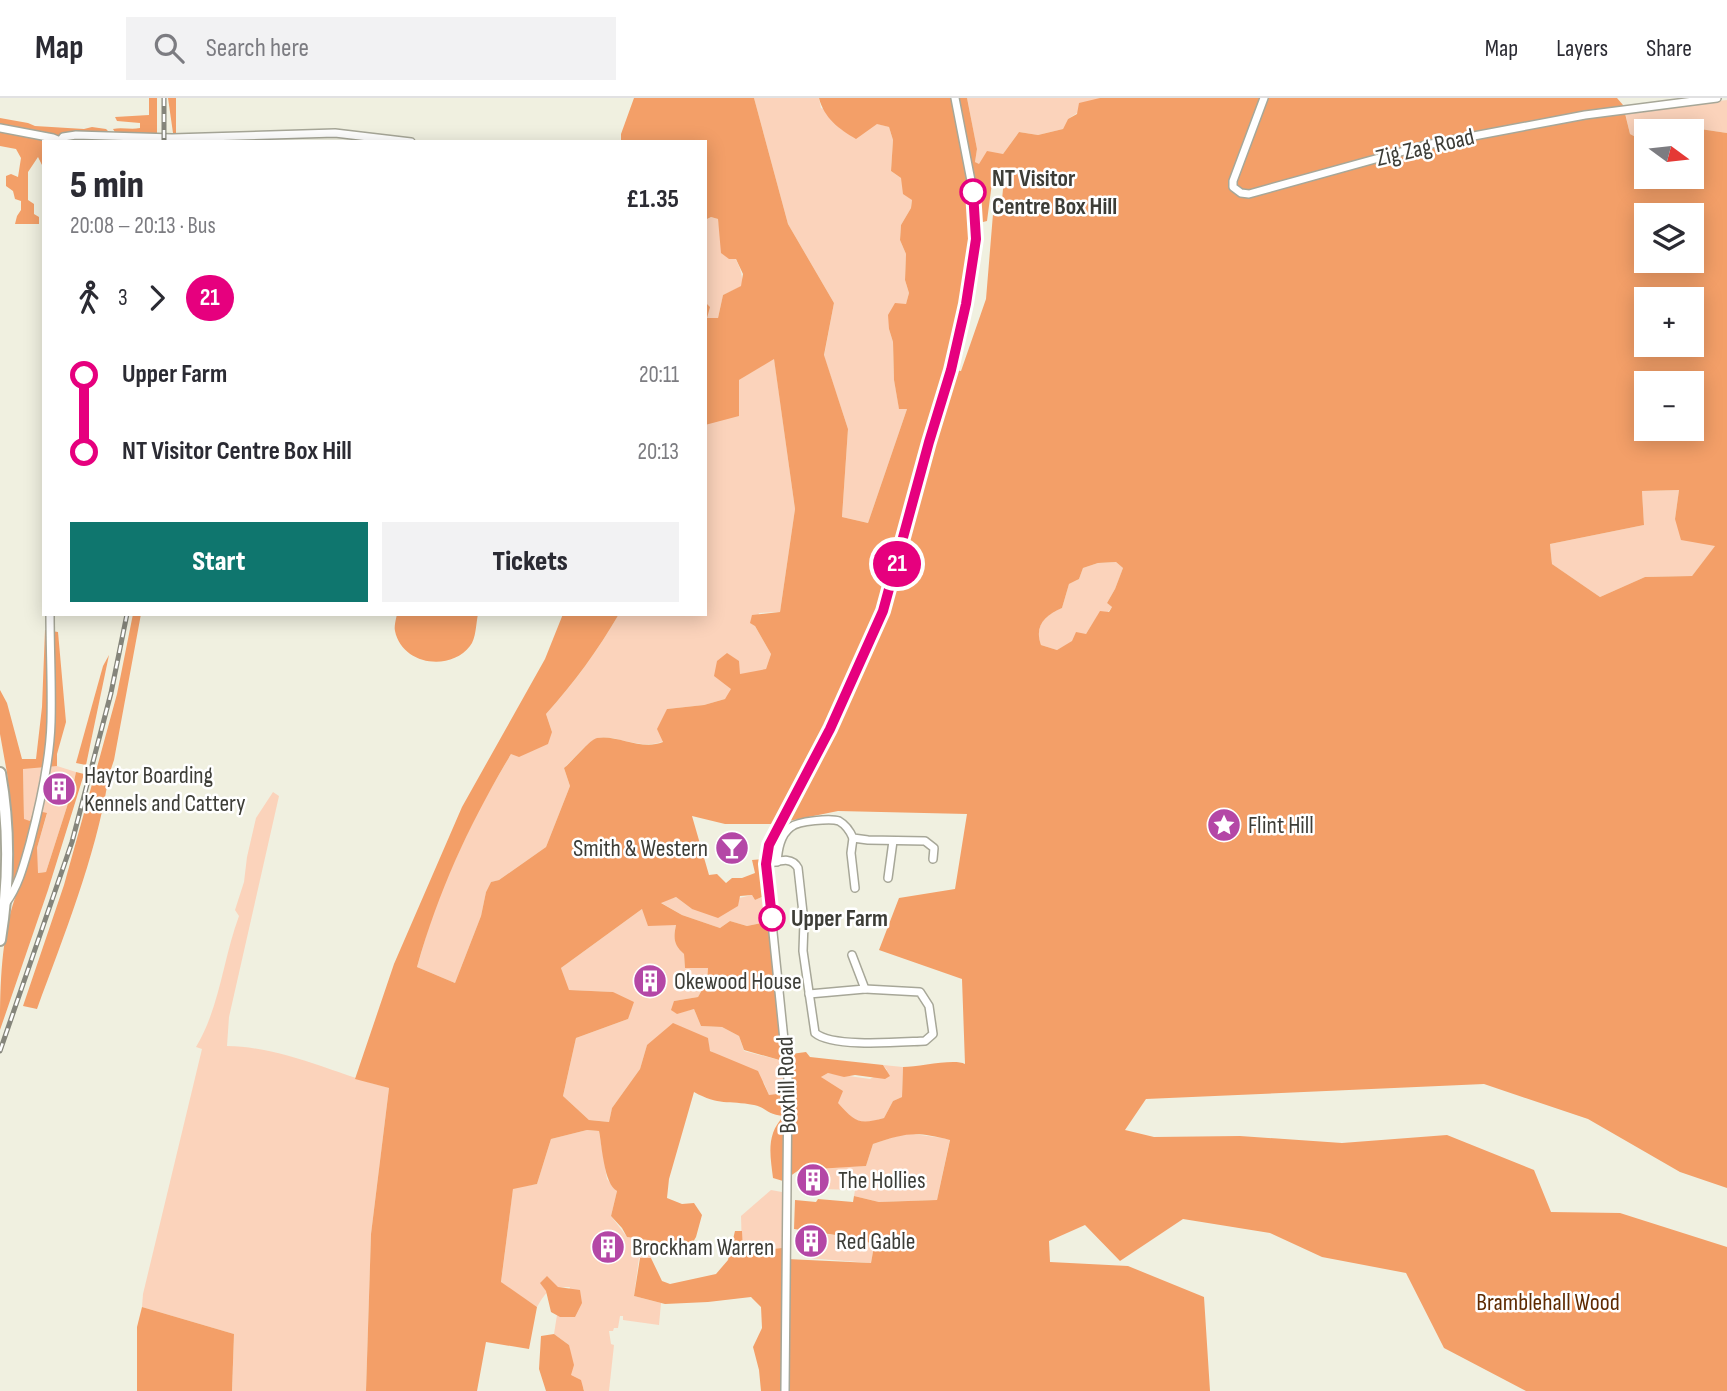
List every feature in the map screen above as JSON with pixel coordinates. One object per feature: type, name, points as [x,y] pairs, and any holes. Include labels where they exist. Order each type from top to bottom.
[{"type":"main road","points":[[0,773],[7,835],[6,903],[0,940]]},
{"type":"street","points":[[809,994],[865,989],[920,992],[929,1006],[933,1034],[925,1041],[856,1042],[821,1038],[815,1033],[809,994],[803,951],[804,922],[798,867],[790,859],[766,864],[773,837],[830,729],[883,611],[925,454],[951,370],[966,304],[976,239],[973,191],[955,98]]},
{"type":"street","name":"Zig Zag Road","points":[[1264,98],[1233,181],[1233,187],[1241,193],[1249,194],[1426,145],[1585,115],[1717,98]]},
{"type":"street","points":[[0,128],[58,140]]},
{"type":"street","points":[[61,140],[63,137],[76,135],[112,139],[335,133],[394,140]]},
{"type":"street","points":[[6,903],[15,891],[23,867],[35,824],[45,768],[51,725],[50,616]]},
{"type":"street","points":[[777,862],[783,837],[790,827],[799,822],[835,819],[843,823],[853,838],[850,853],[855,888]]},
{"type":"street","points":[[853,838],[925,841],[933,848],[933,859]]},
{"type":"street","points":[[888,878],[893,841]]},
{"type":"street","name":"Boxhill Road","points":[[766,864],[788,1079],[785,1391]]},
{"type":"street","points":[[852,955],[865,989]]},
{"type":"shaded area","points":[[754,98],[819,98],[821,108],[889,127],[893,140],[891,171],[901,178],[912,200],[911,208],[901,225],[900,240],[906,254],[905,280],[909,293],[906,304],[889,329],[893,342],[894,380],[899,408],[907,409],[868,523],[842,517],[848,429],[824,356],[834,303],[788,224]]},
{"type":"shaded area","points":[[967,98],[1100,98],[1068,119],[1063,129],[1038,135],[1019,132],[1003,154],[979,165],[975,162],[977,149]]},
{"type":"shaded area","points":[[1727,100],[1727,133],[1704,130],[1704,119],[1634,119],[1634,136],[1630,134],[1625,112]]},
{"type":"shaded area","points":[[707,219],[718,219],[723,238],[740,268],[742,286],[723,295],[718,318],[707,319]]},
{"type":"shaded area","points":[[774,358],[795,509],[780,612],[759,613],[755,626],[771,654],[766,669],[725,699],[704,705],[667,709],[664,741],[647,744],[605,737],[590,743],[564,768],[570,786],[546,847],[499,880],[491,882],[455,983],[417,967],[445,882],[479,809],[511,754],[552,732],[546,714],[585,666],[618,616],[707,616],[707,422],[739,380]]},
{"type":"shaded area","points":[[1679,490],[1675,519],[1716,545],[1692,576],[1645,577],[1600,597],[1552,564],[1550,544],[1644,525],[1642,491]]},
{"type":"shaded area","points":[[1116,562],[1123,568],[1107,603],[1112,607],[1108,612],[1100,612],[1086,634],[1057,650],[1041,645],[1039,632],[1042,622],[1062,608],[1069,584],[1079,579],[1083,568],[1098,563]]},
{"type":"shaded area","points":[[42,766],[34,810],[30,821],[24,820],[23,768]]},
{"type":"shaded area","points":[[50,766],[76,772],[46,872],[37,873],[37,848],[47,814],[41,812]]},
{"type":"shaded area","points":[[273,792],[279,796],[229,1017],[227,1046],[289,1056],[389,1088],[371,1234],[366,1391],[232,1391],[234,1334],[142,1307],[202,1049],[196,1047],[211,1016],[239,916],[235,910],[244,882],[256,818]]},
{"type":"shaded area","points":[[752,895],[755,900],[764,896],[767,922],[747,926],[730,921],[720,928],[682,915],[660,902],[676,897],[692,909]]},
{"type":"shaded area","points":[[642,909],[676,925],[675,941],[684,954],[685,968],[708,968],[707,981],[698,997],[674,1001],[677,1013],[694,1009],[701,1026],[722,1027],[739,1036],[744,1051],[783,1061],[785,1095],[769,1095],[764,1083],[709,1050],[708,1038],[647,1045],[640,1069],[612,1108],[609,1122],[589,1120],[563,1096],[576,1038],[628,1019],[613,992],[568,990],[561,968]]},
{"type":"shaded area","points":[[883,1065],[903,1067],[902,1097],[893,1101],[884,1118],[872,1122],[860,1121],[846,1113],[821,1077],[828,1073],[870,1079],[887,1070]]},
{"type":"shaded area","points":[[587,1130],[599,1131],[607,1179],[617,1191],[611,1216],[627,1237],[656,1241],[651,1258],[639,1258],[634,1296],[661,1303],[659,1325],[623,1320],[623,1316],[620,1316],[618,1328],[609,1331],[611,1344],[614,1345],[609,1391],[584,1391],[571,1376],[569,1345],[554,1334],[557,1315],[561,1317],[570,1287],[550,1291],[537,1307],[501,1283],[513,1188],[537,1184],[551,1139]]},
{"type":"shaded area","points":[[906,1133],[950,1139],[937,1200],[879,1202],[854,1196],[855,1190],[820,1189],[821,1168],[866,1166],[873,1144]]},
{"type":"shaded area","points":[[771,1190],[782,1192],[782,1248],[742,1252],[741,1216]]},
{"type":"shaded area","points":[[818,1233],[863,1239],[874,1246],[871,1263],[807,1258],[807,1252],[818,1252]]},
{"type":"green space","points":[[149,98],[157,98],[157,134],[116,134],[113,129],[140,128],[140,123],[117,121],[115,117],[149,115]]},
{"type":"green space","points":[[168,98],[176,98],[176,133],[173,133]]},
{"type":"green space","name":"Bramblehall Wood","points":[[634,98],[754,98],[788,224],[834,303],[824,355],[848,429],[842,517],[868,523],[907,409],[899,409],[888,315],[895,303],[906,304],[909,293],[905,280],[906,254],[900,240],[901,225],[911,208],[912,200],[903,194],[901,178],[891,171],[893,140],[889,127],[877,124],[856,139],[833,122],[824,111],[819,98],[967,98],[977,149],[975,162],[979,164],[987,151],[1003,154],[1019,132],[1038,135],[1063,129],[1068,119],[1077,114],[1079,103],[1100,98],[1617,98],[1623,105],[1630,134],[1634,136],[1634,189],[1704,189],[1704,130],[1727,133],[1727,1188],[1680,1172],[1588,1119],[1484,1084],[1146,1099],[1125,1130],[1154,1137],[1240,1136],[1342,1143],[1447,1135],[1534,1170],[1551,1212],[1620,1213],[1727,1247],[1727,1391],[1526,1391],[1444,1348],[1406,1273],[1322,1257],[1270,1233],[1183,1219],[1120,1261],[1085,1225],[1049,1241],[1050,1262],[1128,1266],[1204,1297],[1210,1391],[761,1391],[753,1347],[762,1328],[761,1307],[751,1297],[665,1304],[634,1296],[640,1258],[651,1258],[662,1281],[670,1284],[716,1274],[728,1260],[735,1231],[742,1231],[743,1252],[782,1248],[787,1259],[871,1263],[874,1246],[863,1239],[794,1229],[795,1200],[853,1202],[854,1196],[879,1202],[937,1200],[950,1140],[919,1134],[894,1137],[873,1144],[866,1166],[799,1170],[783,1181],[773,1178],[770,1153],[774,1130],[784,1116],[758,1106],[717,1101],[694,1092],[669,1179],[667,1198],[682,1204],[694,1203],[702,1215],[696,1237],[686,1254],[672,1254],[655,1241],[627,1237],[611,1216],[617,1191],[606,1173],[599,1131],[587,1130],[551,1139],[537,1184],[513,1189],[501,1282],[537,1307],[529,1349],[486,1342],[477,1391],[366,1391],[371,1234],[389,1088],[355,1079],[394,964],[462,807],[545,659],[562,616],[618,616],[585,666],[546,714],[552,732],[548,744],[519,757],[511,754],[457,857],[435,910],[417,967],[455,983],[491,882],[499,880],[546,847],[570,786],[564,768],[597,738],[613,738],[646,745],[663,742],[657,729],[667,709],[704,705],[725,699],[731,689],[714,676],[717,661],[727,653],[739,661],[740,674],[766,669],[771,654],[755,626],[750,623],[752,615],[780,612],[795,509],[774,359],[739,380],[739,416],[707,424],[707,318],[718,318],[723,295],[741,286],[743,274],[736,259],[729,259],[721,253],[718,219],[707,219],[707,140],[621,140],[621,134]],"holes":[[[996,175],[1004,178],[1002,200],[993,214],[986,299],[961,371],[953,370],[975,278],[979,223],[987,221],[992,183]],[[1679,490],[1675,519],[1681,540],[1715,546],[1692,576],[1645,577],[1600,597],[1552,564],[1550,544],[1644,525],[1642,491]],[[1116,562],[1123,568],[1107,603],[1112,607],[1109,612],[1100,611],[1086,634],[1076,632],[1072,641],[1057,650],[1041,645],[1039,632],[1042,622],[1062,608],[1069,584],[1079,579],[1083,568],[1098,563]],[[838,811],[967,814],[955,889],[899,898],[879,950],[962,979],[965,1064],[945,1062],[903,1067],[902,1097],[893,1101],[884,1118],[863,1121],[853,1118],[838,1103],[843,1091],[821,1077],[828,1073],[844,1077],[855,1075],[885,1079],[890,1076],[883,1065],[810,1057],[806,1052],[791,1054],[794,1092],[769,1095],[758,1071],[710,1051],[708,1038],[673,1023],[647,1045],[640,1069],[612,1108],[609,1122],[589,1120],[563,1096],[576,1038],[628,1019],[634,1002],[613,992],[569,990],[561,968],[642,909],[648,926],[676,925],[675,941],[684,954],[685,968],[708,968],[707,981],[698,997],[674,1001],[671,1010],[677,1014],[694,1009],[701,1026],[722,1027],[739,1036],[744,1050],[783,1061],[776,976],[767,922],[747,926],[730,921],[720,928],[682,915],[661,903],[676,897],[692,909],[718,918],[738,906],[740,896],[752,895],[755,900],[764,896],[763,859],[752,860],[755,873],[742,878],[732,878],[726,883],[717,874],[709,875],[692,816],[725,824],[774,824]]]},
{"type":"green space","points":[[0,118],[35,126],[84,129],[92,127],[109,132],[108,135],[81,133],[62,140],[42,140],[42,165],[38,157],[28,172],[28,200],[34,204],[34,214],[39,217],[39,224],[15,224],[21,210],[21,201],[15,199],[13,191],[6,186],[6,176],[11,174],[18,177],[21,158],[16,149],[0,146]]},
{"type":"green space","points":[[133,616],[141,616],[109,775],[96,771],[117,694]]},
{"type":"green space","points":[[397,616],[478,616],[475,635],[470,646],[461,654],[439,662],[417,658],[407,651],[399,642],[395,625]]},
{"type":"green space","points":[[45,630],[58,632],[66,722],[57,754],[57,766],[23,769],[24,819],[30,821],[34,810],[47,813],[37,848],[38,873],[46,872],[76,772],[84,774],[0,1030],[5,941],[18,890],[13,888],[11,813],[0,734],[0,690],[7,703],[22,759],[36,759],[42,707]]},
{"type":"green space","points":[[109,655],[86,765],[76,763],[103,666]]},
{"type":"green space","points":[[94,777],[108,781],[87,868],[37,1009],[23,1006],[64,885]]},
{"type":"green space","points":[[547,1276],[558,1287],[580,1290],[582,1303],[575,1317],[560,1317],[551,1312],[546,1291],[540,1283]]},
{"type":"green space","points":[[142,1307],[234,1334],[232,1391],[137,1391],[137,1327]]},
{"type":"green space","points":[[554,1334],[569,1345],[574,1365],[571,1375],[581,1380],[584,1391],[546,1391],[539,1369],[541,1336]]},
{"type":"railway","points":[[164,98],[164,140]]},
{"type":"railway","points":[[0,1051],[72,842],[111,693],[127,616]]},
{"type":"bus line","name":"21","points":[[772,918],[766,864],[769,845],[830,729],[883,611],[951,370],[966,304],[976,239],[973,192]]},
{"type":"place","name":"NT Visitor Centre Box Hill","points":[[973,192]]},
{"type":"place","name":"Haytor Boarding Kennels and Cattery","points":[[59,789]]},
{"type":"place","name":"Flint Hill","points":[[1224,825]]},
{"type":"place","name":"Smith & Western","points":[[732,848]]},
{"type":"place","name":"Upper Farm","points":[[772,918]]},
{"type":"place","name":"Okewood House","points":[[650,981]]},
{"type":"place","name":"The Hollies","points":[[813,1180]]},
{"type":"place","name":"Red Gable","points":[[811,1241]]},
{"type":"place","name":"Brockham Warren","points":[[608,1247]]}]
